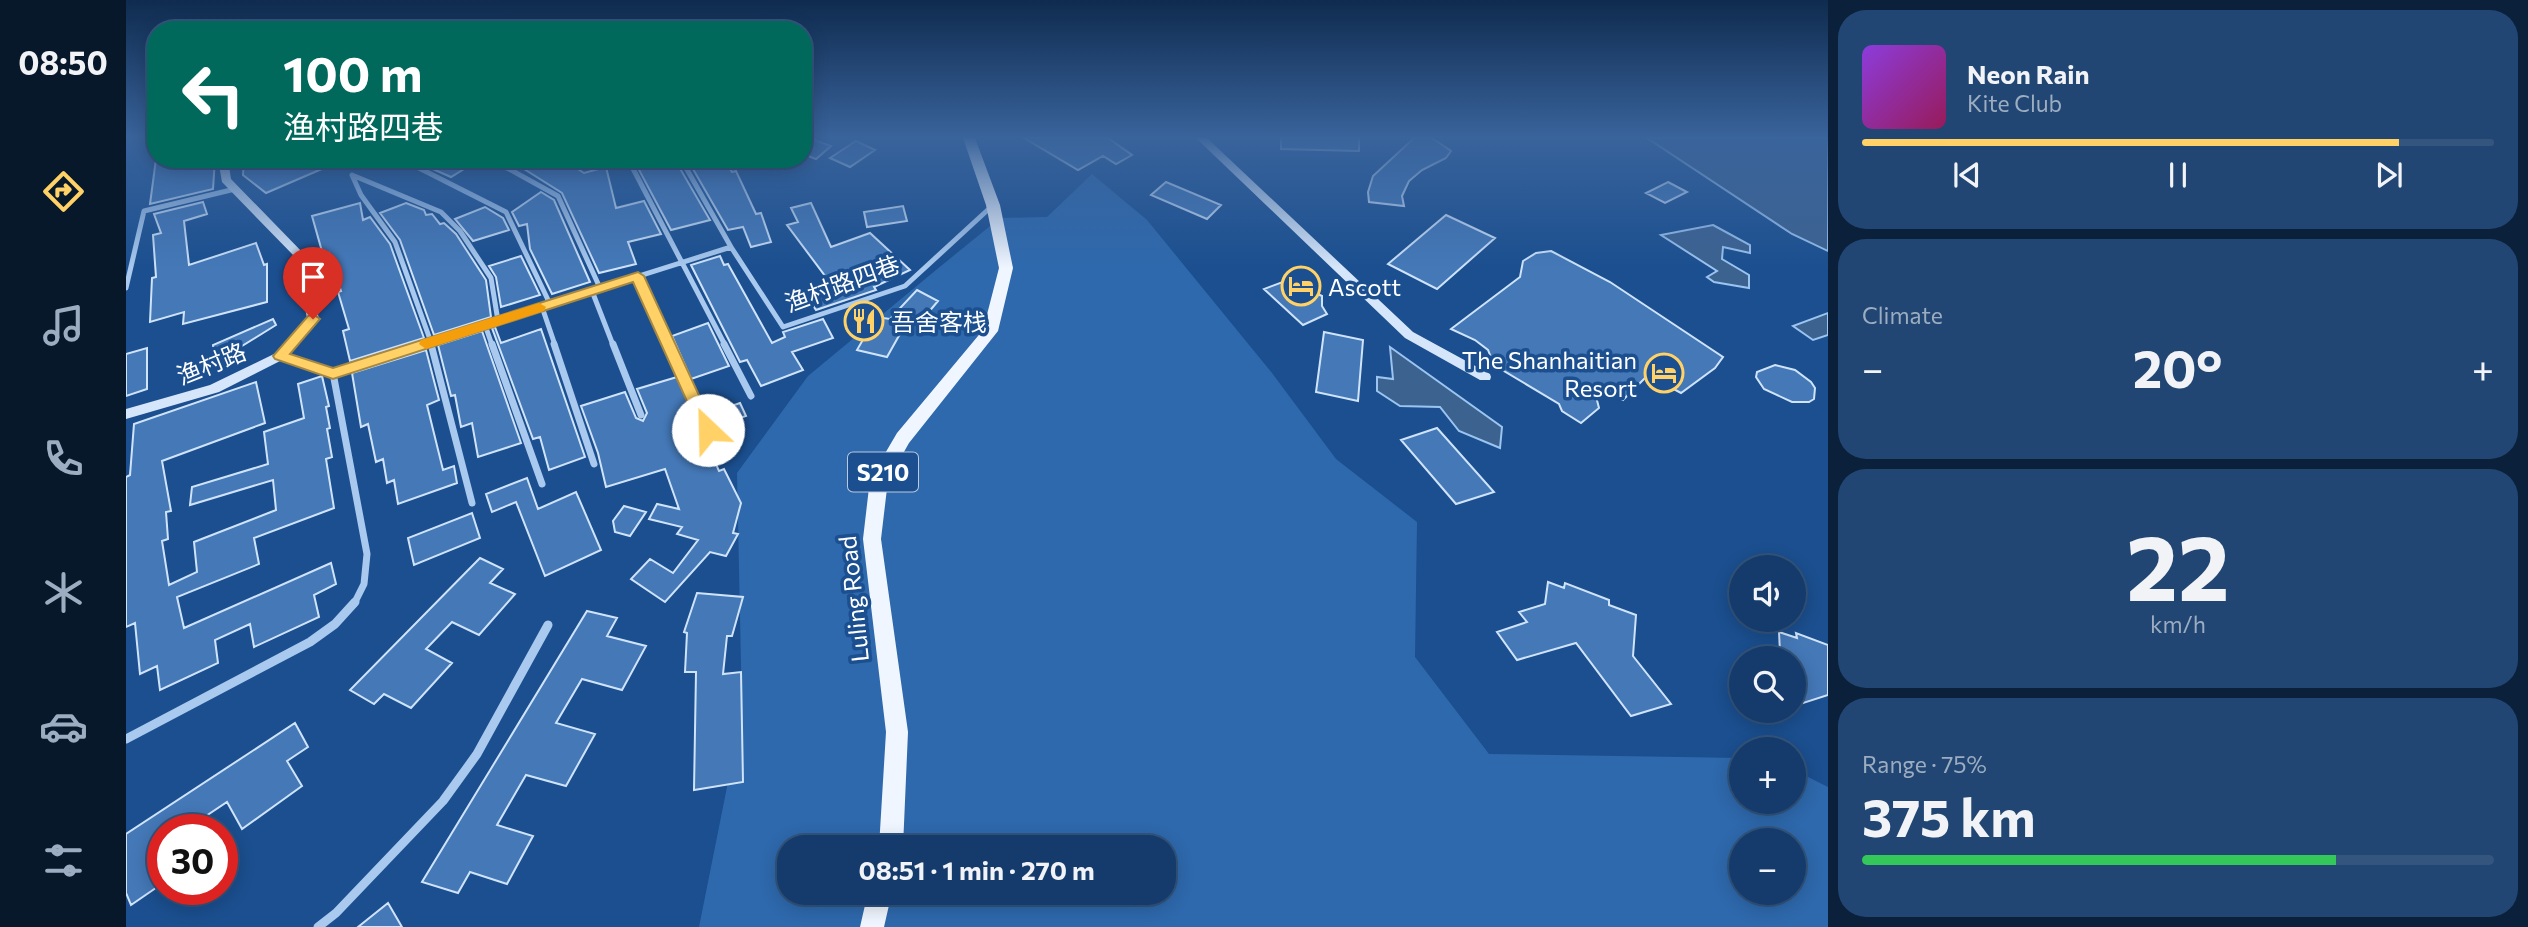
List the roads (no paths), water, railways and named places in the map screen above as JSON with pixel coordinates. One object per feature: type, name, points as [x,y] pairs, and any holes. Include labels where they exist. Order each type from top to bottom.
[{"type":"main road","name":"Luling Road","points":[[892,835],[897,732],[872,539],[873,512],[879,480],[903,438],[990,331],[1006,268],[993,205],[984,181]]},
{"type":"main road","points":[[872,927],[877,905]]},
{"type":"street","name":"渔村路","points":[[126,414],[214,389],[280,356],[313,319],[299,255],[227,181]]},
{"type":"street","points":[[354,181],[358,195],[394,239],[432,342],[472,503]]},
{"type":"street","points":[[367,181],[441,212],[460,231],[491,278],[498,321]]},
{"type":"street","points":[[445,181],[506,212],[550,304]]},
{"type":"street","points":[[532,181],[558,195],[596,289],[641,415]]},
{"type":"street","points":[[640,181],[751,396]]},
{"type":"street","points":[[280,356],[333,373],[731,247],[694,181]]},
{"type":"street","points":[[1247,181],[1409,335],[1485,377]]},
{"type":"street","points":[[126,288],[144,211],[235,189]]},
{"type":"street","name":"渔村路四巷","points":[[731,247],[783,327],[905,286],[993,205]]},
{"type":"street","points":[[638,276],[708,430]]},
{"type":"street","points":[[542,307],[594,464]]},
{"type":"street","points":[[485,325],[542,484]]},
{"type":"street","points":[[126,739],[255,668],[298,650],[322,634],[355,602],[364,584],[367,554],[333,373]]},
{"type":"street","points":[[318,927],[336,913],[443,801],[477,754],[548,625]]},
{"type":"place","name":"Ascott","points":[[1301,286]]},
{"type":"place","name":"吾舍客栈","points":[[864,321]]},
{"type":"place","name":"The Shanhaitian Resort","points":[[1664,373]]}]
